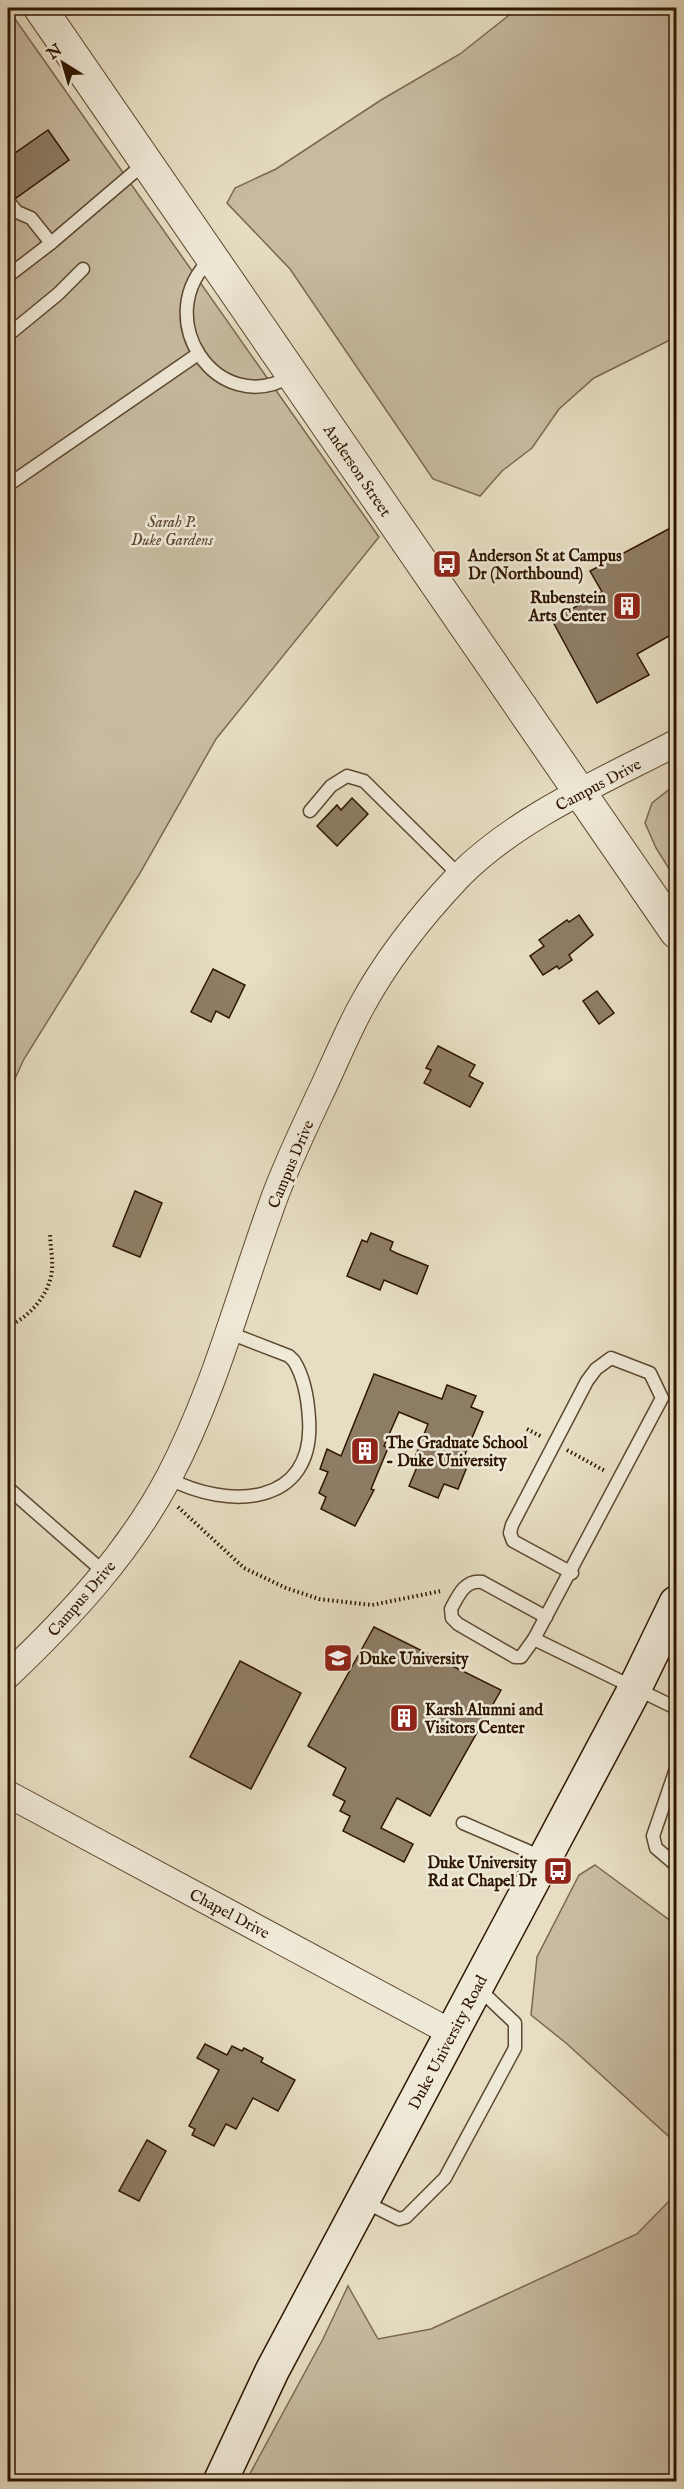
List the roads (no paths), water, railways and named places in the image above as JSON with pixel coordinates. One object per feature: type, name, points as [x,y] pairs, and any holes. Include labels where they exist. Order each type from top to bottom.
[{"type":"main road","name":"Duke University Road","points":[[220,2481],[272,2371],[545,1858],[676,1603]]},
{"type":"street","name":"Anderson Street","points":[[40,8],[676,932]]},
{"type":"street","name":"Campus Drive","points":[[8,1675],[58,1628],[105,1573],[140,1525],[170,1490],[271,1206],[359,1011],[388,964],[460,876],[500,842],[580,793],[676,743]]},
{"type":"street","name":"Chapel Drive","points":[[8,1794],[452,2033]]},
{"type":"lane","points":[[8,276],[51,243],[146,162]]},
{"type":"lane","points":[[8,201],[17,212],[31,218],[51,243]]},
{"type":"lane","points":[[213,257],[197,271],[190,285],[187,300],[187,328],[198,354],[219,375],[240,384],[272,386],[293,375]]},
{"type":"lane","points":[[8,334],[58,294],[83,269]]},
{"type":"lane","points":[[8,485],[198,354]]},
{"type":"lane","points":[[310,811],[331,786],[347,776],[364,781],[460,876]]},
{"type":"lane","points":[[170,1490],[181,1485],[211,1493],[250,1498],[278,1490],[299,1469],[305,1455],[310,1435],[309,1408],[298,1366],[288,1356],[227,1332]]},
{"type":"lane","points":[[546,1617],[474,1581],[468,1583],[451,1610],[452,1618],[458,1624],[515,1657],[521,1657],[534,1639],[572,1573],[662,1398],[656,1381],[650,1373],[611,1358],[596,1369],[587,1381],[512,1525],[510,1533],[513,1541],[572,1573]]},
{"type":"lane","points":[[8,1488],[105,1573]]},
{"type":"lane","points":[[534,1639],[635,1686],[676,1708]]},
{"type":"lane","points":[[676,1769],[653,1836],[656,1848],[676,1865]]},
{"type":"lane","points":[[463,1823],[545,1858]]},
{"type":"lane","points":[[363,2200],[399,2219],[415,2209],[445,2178],[515,2048],[515,2023],[477,1986]]},
{"type":"place","name":"Anderson St at Campus Dr (Northbound)","points":[[447,564]]},
{"type":"place","name":"Rubenstein Arts Center","points":[[627,606]]},
{"type":"place","name":"The Graduate School - Duke University","points":[[365,1451]]},
{"type":"place","name":"Duke University","points":[[338,1658]]},
{"type":"place","name":"Karsh Alumni and Visitors Center","points":[[404,1718]]},
{"type":"place","name":"Duke University Rd at Chapel Dr","points":[[558,1871]]},
{"type":"park label","name":"Sarah P. Duke Gardens","points":[[172,530]]}]
